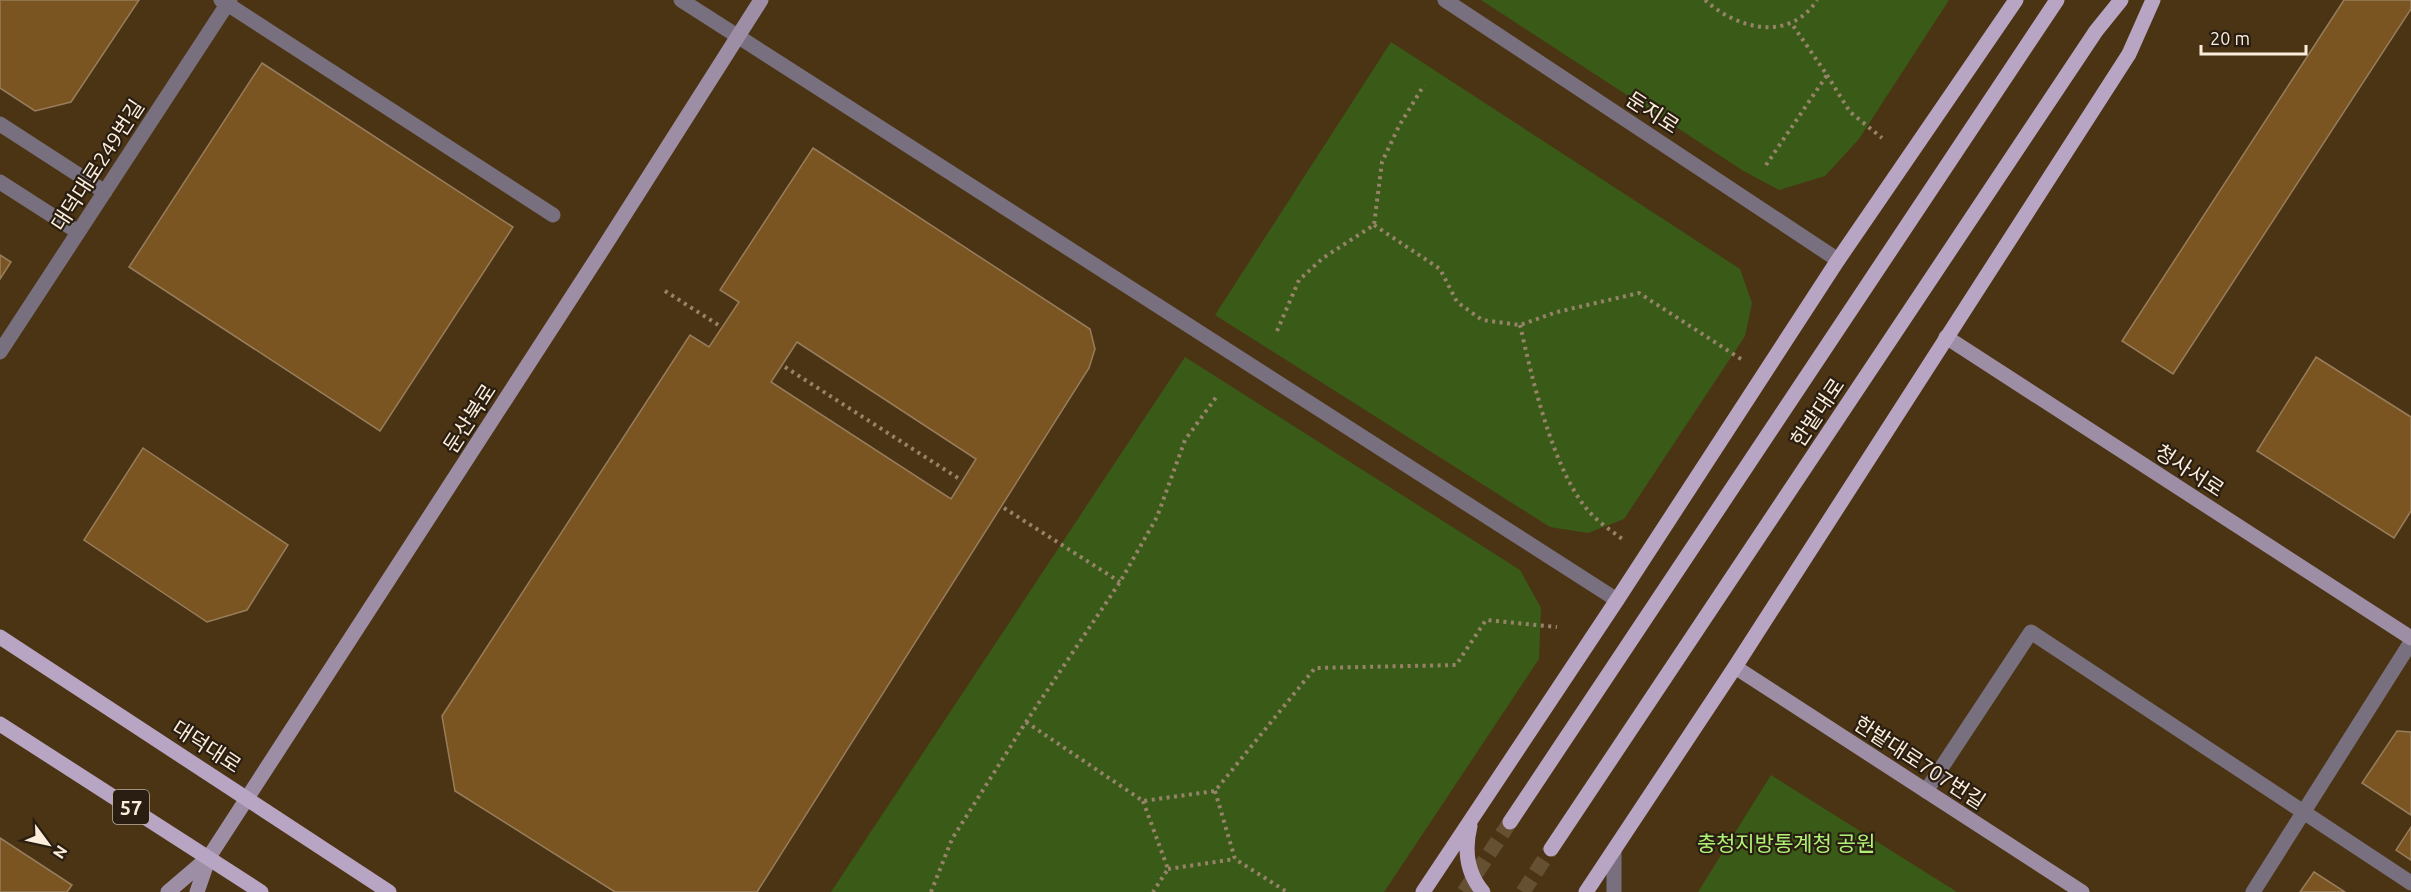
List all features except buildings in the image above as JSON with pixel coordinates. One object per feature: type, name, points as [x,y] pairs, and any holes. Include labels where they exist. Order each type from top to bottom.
[{"type":"main road","points":[[1423,892],[1839,260],[2016,0]]},
{"type":"main road","name":"한밭대로","points":[[1510,822],[2057,0]]},
{"type":"main road","name":"한밭대로","points":[[1551,849],[2096,31],[2121,0]]},
{"type":"main road","points":[[1586,892],[1736,667],[2129,54],[2153,0]]},
{"type":"main road","name":"대덕대로","points":[[0,637],[389,892]]},
{"type":"main road","name":"57","points":[[0,724],[261,892]]},
{"type":"main road","points":[[1473,818],[1466,851],[1470,872],[1483,892]]},
{"type":"street","points":[[681,0],[1617,600]]},
{"type":"street","name":"둔산북로","points":[[197,892],[209,857],[585,278],[761,0]]},
{"type":"street","name":"둔지로","points":[[1445,0],[1839,260]]},
{"type":"street","points":[[226,1],[553,215]]},
{"type":"street","name":"대덕대로249번길","points":[[0,352],[226,1]]},
{"type":"street","points":[[0,124],[105,192]]},
{"type":"street","points":[[0,182],[78,232]]},
{"type":"street","name":"청사서로","points":[[1946,337],[2411,638]]},
{"type":"street","points":[[1926,790],[2031,632],[2411,882]]},
{"type":"street","points":[[2253,892],[2411,642]]},
{"type":"street","name":"한밭대로707번길","points":[[1736,667],[2082,892]]},
{"type":"street","points":[[1614,850],[1614,892]]},
{"type":"street","name":"둔산북로","points":[[168,892],[209,857]]},
{"type":"path","points":[[1706,0],[1715,9],[1740,23],[1767,27],[1792,24],[1809,13],[1817,0]]},
{"type":"path","points":[[1792,24],[1850,112],[1882,138]]},
{"type":"path","points":[[1766,165],[1827,75]]},
{"type":"path","points":[[1276,331],[1299,280],[1323,258],[1374,225],[1382,162],[1399,126],[1424,85]]},
{"type":"path","points":[[1374,225],[1440,269],[1457,302],[1482,320],[1520,325],[1557,312],[1639,293],[1749,364]]},
{"type":"path","points":[[665,291],[720,326]]},
{"type":"path","points":[[1520,325],[1547,426],[1571,488],[1587,511],[1625,541]]},
{"type":"path","points":[[785,368],[961,480]]},
{"type":"path","points":[[931,892],[952,839],[1026,722],[1120,582],[1157,517],[1185,440],[1217,396]]},
{"type":"path","points":[[1004,508],[1120,582]]},
{"type":"path","points":[[1143,801],[1215,791],[1315,668],[1456,665],[1486,620],[1557,627]]},
{"type":"path","points":[[1026,722],[1143,801],[1168,869]]},
{"type":"path","points":[[1215,791],[1235,859]]},
{"type":"path","points":[[1153,892],[1168,869],[1235,859],[1287,892]]},
{"type":"green space","points":[[1481,0],[1949,0],[1859,139],[1825,176],[1779,190],[1742,170]]},
{"type":"green space","points":[[1391,42],[1740,269],[1752,303],[1745,336],[1624,519],[1588,533],[1550,527],[1215,315]]},
{"type":"green space","points":[[1185,357],[1520,570],[1541,608],[1539,659],[1384,892],[831,892]]},
{"type":"green space","name":"충청지방통계청 공원","points":[[1771,775],[1957,892],[1698,892]]},
{"type":"tunnel","points":[[1464,892],[1510,822]]},
{"type":"tunnel","points":[[1523,892],[1551,849]]}]
